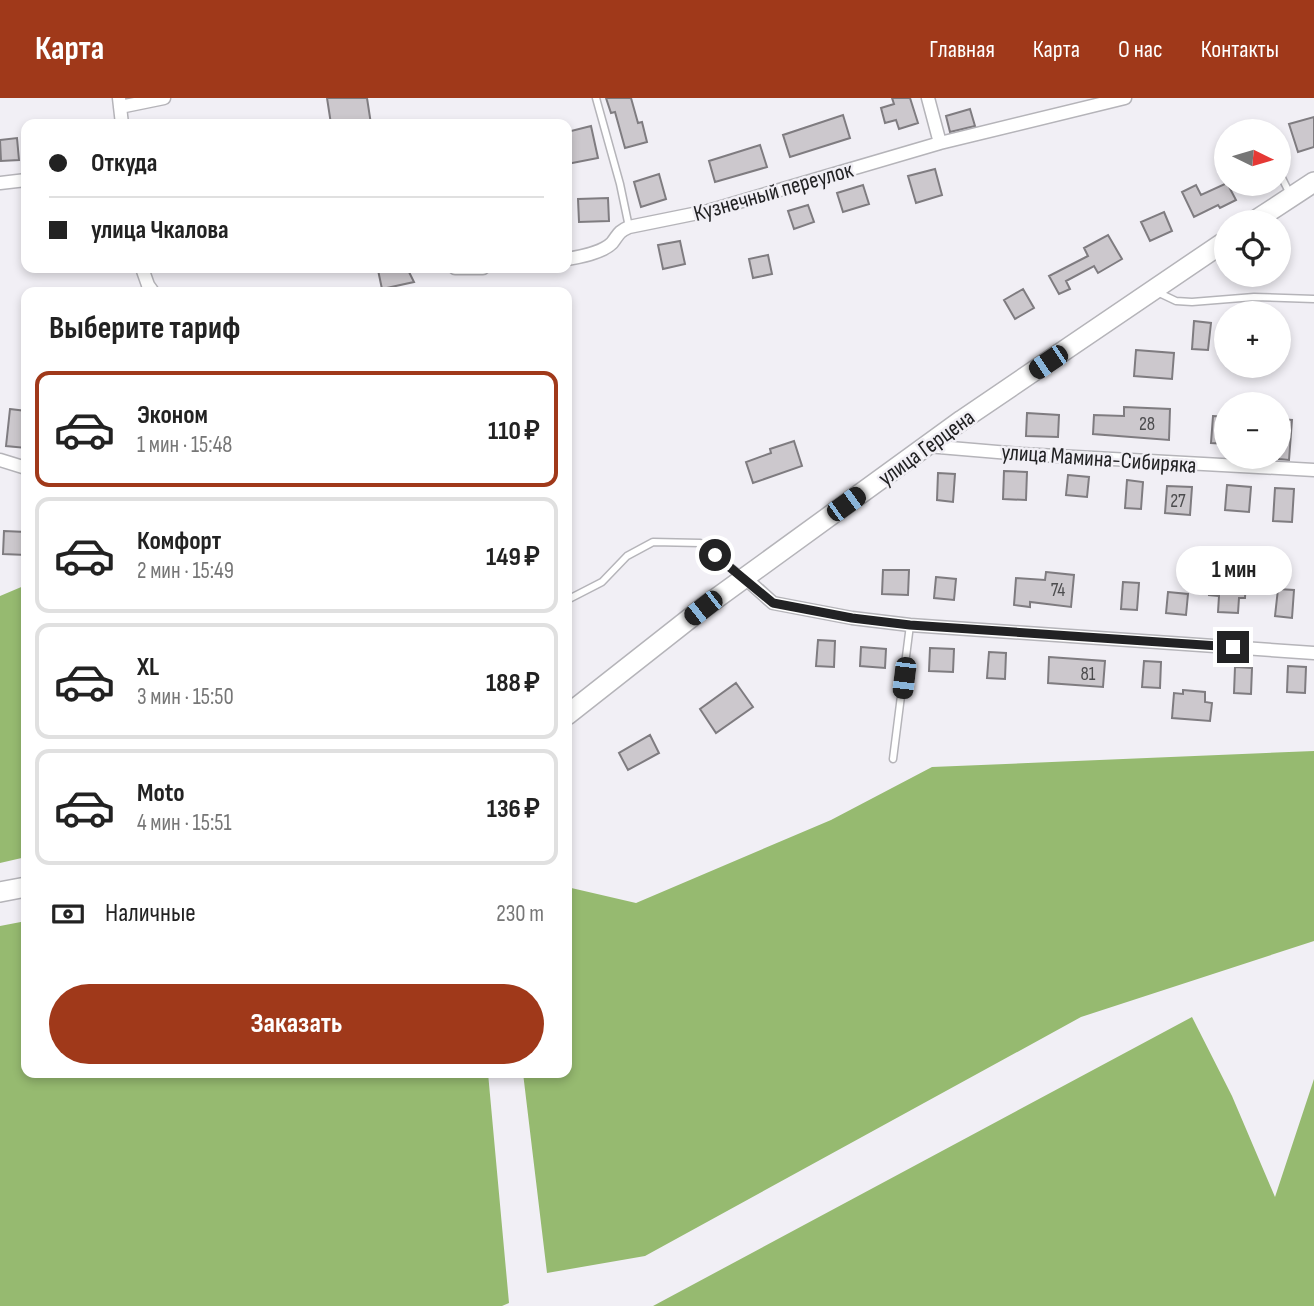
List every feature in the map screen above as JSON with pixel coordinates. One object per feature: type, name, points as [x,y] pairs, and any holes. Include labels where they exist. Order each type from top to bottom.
[{"type":"main road","points":[[1292,195],[1314,182]]},
{"type":"main road","points":[[1271,210],[1291,196]]},
{"type":"main road","name":"улица Герцена","points":[[572,711],[745,578],[927,446],[1214,249]]},
{"type":"main road","points":[[0,892],[21,888]]},
{"type":"street","points":[[120,103],[164,98]]},
{"type":"street","points":[[929,98],[940,143]]},
{"type":"street","name":"Кузнечный переулок","points":[[572,258],[611,244],[618,232],[629,227],[708,211],[940,143],[1125,98]]},
{"type":"street","points":[[0,183],[21,181]]},
{"type":"street","name":"улица Мамина-Сибиряка","points":[[927,446],[1021,454],[1314,470]]},
{"type":"street","points":[[0,460],[21,466]]},
{"type":"street","points":[[745,578],[773,603],[852,618],[910,625],[1314,653]]},
{"type":"lane","points":[[596,98],[629,227]]},
{"type":"lane","points":[[1154,290],[1176,301],[1192,302],[1254,297],[1314,299]]},
{"type":"lane","points":[[572,597],[602,582],[627,556],[653,542],[699,543],[745,578]]},
{"type":"lane","points":[[893,759],[910,625]]},
{"type":"green space","points":[[21,587],[21,858],[0,863],[0,596]]},
{"type":"green space","points":[[1314,751],[1314,941],[1081,1017],[645,1256],[547,1273],[524,1078],[572,1078],[572,888],[636,903],[831,820],[932,767]]},
{"type":"green space","points":[[21,922],[21,1078],[488,1078],[509,1303],[502,1306],[0,1306],[0,926]]},
{"type":"green space","points":[[1192,1017],[1232,1096],[1275,1197],[1314,1079],[1314,1306],[653,1306]]},
{"type":"building","points":[[327,98],[367,98],[370,119],[330,119]]},
{"type":"building","points":[[606,98],[631,98],[638,123],[642,122],[647,142],[625,148],[615,112],[611,113]]},
{"type":"building","points":[[892,98],[910,98],[918,123],[899,129],[896,120],[885,123],[881,108],[894,104]]},
{"type":"building","points":[[970,109],[975,126],[950,132],[946,116]]},
{"type":"building","points":[[843,115],[850,138],[790,157],[783,135]]},
{"type":"building","points":[[1314,117],[1314,147],[1298,152],[1292,123]]},
{"type":"building","points":[[591,126],[598,158],[572,163],[572,131]]},
{"type":"building","points":[[17,138],[19,160],[1,161],[0,140]]},
{"type":"building","points":[[760,145],[767,167],[715,182],[709,161]]},
{"type":"building","points":[[935,169],[942,195],[916,203],[908,176]]},
{"type":"building","points":[[659,174],[666,199],[641,207],[634,182]]},
{"type":"building","points":[[863,185],[869,204],[843,212],[837,193]]},
{"type":"building","points":[[1196,185],[1201,195],[1214,189],[1214,196],[1234,196],[1236,200],[1220,208],[1218,205],[1194,217],[1182,192]]},
{"type":"building","points":[[608,198],[609,221],[579,222],[578,199]]},
{"type":"building","points":[[808,205],[814,222],[794,229],[788,211]]},
{"type":"building","points":[[1164,212],[1172,231],[1150,241],[1141,222]]},
{"type":"building","points":[[1108,235],[1122,259],[1098,273],[1094,266],[1066,281],[1070,289],[1059,294],[1049,276],[1088,256],[1084,248]]},
{"type":"building","points":[[680,241],[685,264],[663,269],[658,245]]},
{"type":"building","points":[[768,255],[772,274],[753,278],[749,259]]},
{"type":"building","points":[[379,273],[410,273],[414,282],[391,287],[382,287]]},
{"type":"building","points":[[1023,289],[1034,308],[1015,319],[1004,300]]},
{"type":"building","points":[[1194,321],[1211,323],[1208,350],[1192,349]]},
{"type":"building","points":[[1136,350],[1174,353],[1172,379],[1134,376]]},
{"type":"building","points":[[1124,407],[1170,409],[1169,440],[1093,434],[1094,415],[1124,416]]},
{"type":"building","points":[[10,409],[21,410],[21,448],[6,446]]},
{"type":"building","points":[[1027,413],[1059,415],[1058,437],[1026,436]]},
{"type":"building","points":[[1213,416],[1214,416],[1214,443],[1211,443]]},
{"type":"building","points":[[794,441],[802,466],[753,483],[746,462],[771,453],[770,449]]},
{"type":"building","points":[[1004,471],[1027,472],[1026,500],[1003,499]]},
{"type":"building","points":[[938,473],[955,474],[953,502],[937,500]]},
{"type":"building","points":[[1068,475],[1089,477],[1087,497],[1066,495]]},
{"type":"building","points":[[1127,480],[1143,482],[1141,509],[1125,508]]},
{"type":"building","points":[[1227,485],[1251,487],[1249,512],[1225,510]]},
{"type":"building","points":[[1167,486],[1192,487],[1190,515],[1165,513]]},
{"type":"building","points":[[1275,488],[1294,489],[1292,522],[1273,521]]},
{"type":"building","points":[[4,531],[21,532],[21,555],[3,554]]},
{"type":"building","points":[[883,570],[909,570],[908,595],[882,594]]},
{"type":"building","points":[[1046,572],[1074,575],[1071,607],[1030,602],[1030,607],[1014,605],[1016,578],[1045,580]]},
{"type":"building","points":[[936,577],[956,579],[954,600],[934,598]]},
{"type":"building","points":[[1210,579],[1246,581],[1245,598],[1239,598],[1238,613],[1218,612],[1219,596],[1209,595]]},
{"type":"building","points":[[1123,582],[1139,583],[1137,610],[1121,609]]},
{"type":"building","points":[[1278,589],[1294,590],[1292,618],[1275,616]]},
{"type":"building","points":[[1168,592],[1188,594],[1186,615],[1166,613]]},
{"type":"building","points":[[818,640],[835,641],[834,667],[816,666]]},
{"type":"building","points":[[861,647],[886,649],[885,668],[860,666]]},
{"type":"building","points":[[930,648],[954,649],[953,672],[929,671]]},
{"type":"building","points":[[989,652],[1006,653],[1005,679],[987,678]]},
{"type":"building","points":[[1049,657],[1105,661],[1103,687],[1048,683]]},
{"type":"building","points":[[1144,661],[1161,662],[1160,688],[1142,687]]},
{"type":"building","points":[[1288,666],[1306,667],[1305,693],[1287,692]]},
{"type":"building","points":[[1235,667],[1252,668],[1251,694],[1234,693]]},
{"type":"building","points":[[736,683],[753,707],[716,733],[700,709]]},
{"type":"building","points":[[1183,690],[1205,692],[1205,702],[1212,703],[1210,721],[1172,718],[1174,693],[1183,694]]},
{"type":"building","points":[[650,735],[659,753],[628,770],[619,753]]},
{"type":"route","points":[[715,555],[773,603],[852,618],[910,625],[1233,647]]}]
